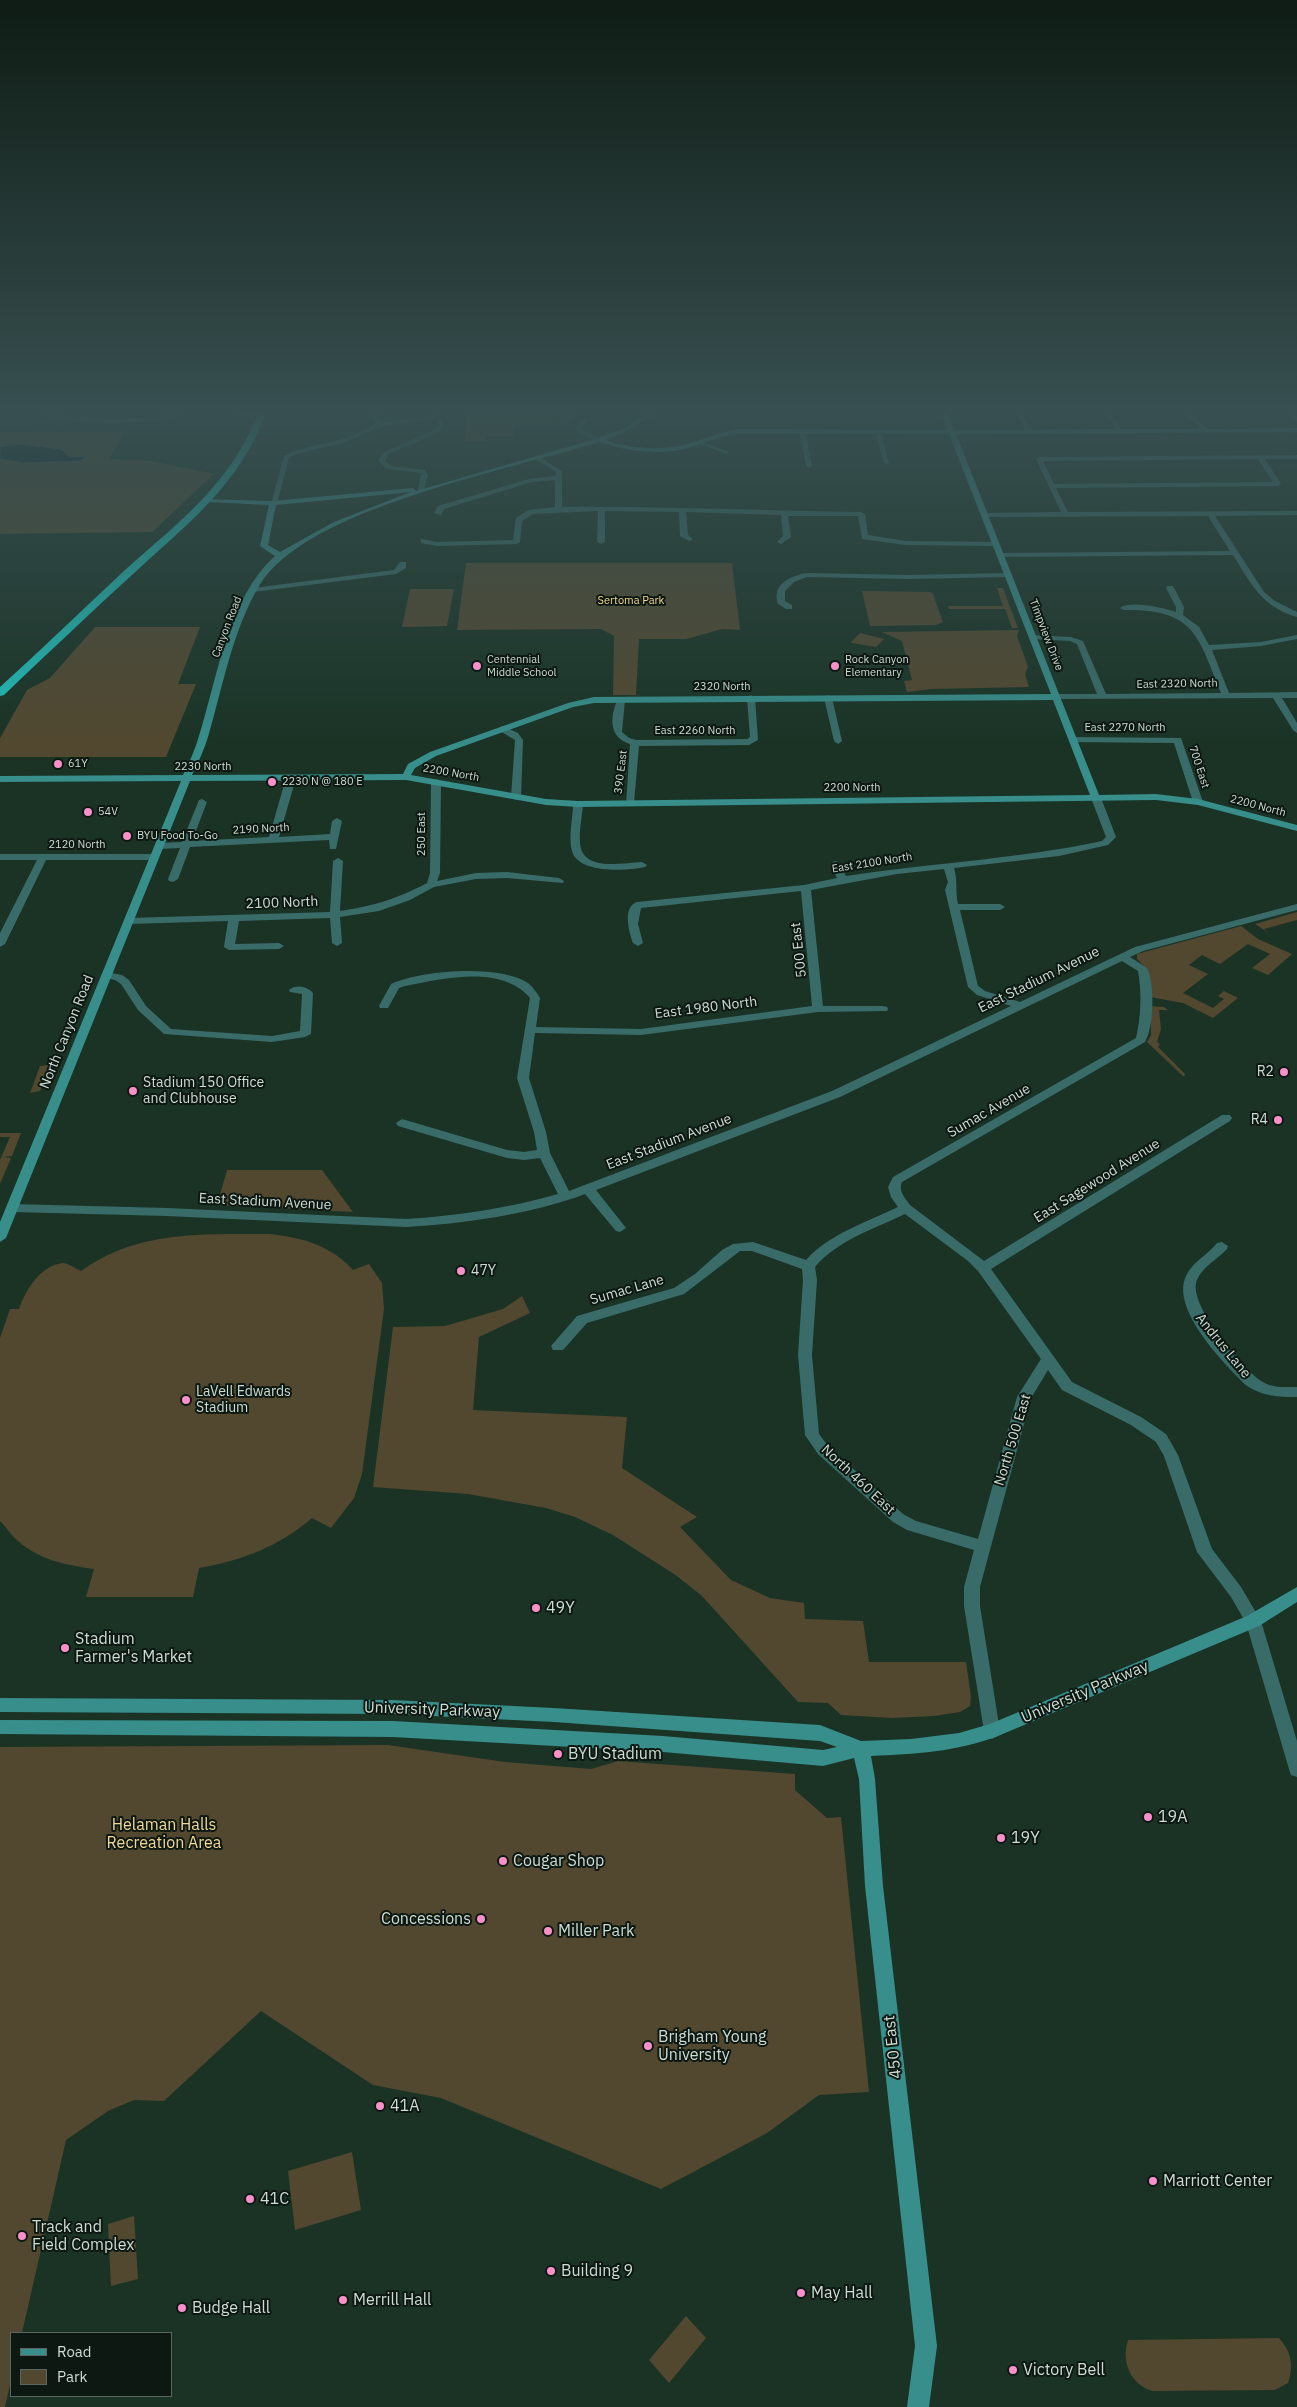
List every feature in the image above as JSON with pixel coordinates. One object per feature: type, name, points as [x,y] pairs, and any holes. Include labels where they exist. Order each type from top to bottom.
[{"type":"highway","points":[[0,693],[180,524]]},
{"type":"main road","points":[[268,524],[264,546],[279,555]]},
{"type":"main road","name":"Canyon Road","points":[[161,842],[203,738],[227,655],[253,590],[279,555],[334,524]]},
{"type":"main road","name":"Timpview Drive","points":[[989,524],[1096,798]]},
{"type":"main road","name":"2320 North","points":[[406,777],[411,766],[416,761],[583,702],[751,698],[1057,697]]},
{"type":"main road","name":"2230 North","points":[[0,779],[406,777]]},
{"type":"main road","name":"2200 North","points":[[406,777],[546,802],[578,804],[1156,797],[1198,802],[1297,828]]},
{"type":"main road","name":"North Canyon Road","points":[[0,1238],[161,842]]},
{"type":"main road","name":"University Parkway","points":[[0,1727],[393,1728],[663,1744],[823,1758],[861,1749],[911,1748],[959,1741],[992,1731],[1252,1620],[1297,1594]]},
{"type":"main road","name":"University Parkway","points":[[0,1704],[392,1707],[554,1714],[820,1732],[861,1749]]},
{"type":"main road","name":"450 East","points":[[861,1749],[867,1779],[874,1886],[926,2346],[918,2407]]},
{"type":"street","points":[[424,541],[437,544],[516,542],[520,524]]},
{"type":"street","points":[[601,542],[602,524]]},
{"type":"street","points":[[683,524],[684,536],[689,539]]},
{"type":"street","points":[[780,542],[787,537],[785,524]]},
{"type":"street","points":[[863,524],[865,538],[906,543],[997,544]]},
{"type":"street","points":[[1216,524],[1265,598],[1297,615]]},
{"type":"street","points":[[1001,555],[1234,553]]},
{"type":"street","points":[[253,590],[396,572],[402,568],[403,564]]},
{"type":"street","points":[[789,607],[781,602],[779,594],[782,587],[798,576],[908,578],[1009,574]]},
{"type":"street","points":[[1170,588],[1180,607],[1180,617]]},
{"type":"street","points":[[1124,608],[1152,609],[1180,617],[1196,629],[1226,695]]},
{"type":"street","points":[[1205,648],[1261,644],[1297,636]]},
{"type":"street","points":[[1033,637],[1071,638],[1080,643],[1103,697]]},
{"type":"street","points":[[1276,695],[1297,730]]},
{"type":"street","name":"East 2320 North","points":[[1057,697],[1297,695]]},
{"type":"street","name":"East 2260 North","points":[[635,743],[754,741],[751,698]]},
{"type":"street","points":[[828,698],[838,741]]},
{"type":"street","points":[[621,700],[616,730],[624,739],[635,743]]},
{"type":"street","points":[[503,729],[515,735],[519,740],[516,797]]},
{"type":"street","name":"East 2270 North","points":[[1073,740],[1178,740]]},
{"type":"street","name":"700 East","points":[[1178,740],[1198,802]]},
{"type":"street","name":"390 East","points":[[629,803],[635,743]]},
{"type":"street","points":[[273,841],[291,778]]},
{"type":"street","name":"250 East","points":[[431,885],[434,873],[436,782]]},
{"type":"street","name":"Timpview Drive","points":[[1096,798],[1111,837],[1110,840]]},
{"type":"street","points":[[173,879],[202,802]]},
{"type":"street","points":[[578,804],[575,844],[578,855],[583,862],[592,865],[642,865]]},
{"type":"street","name":"2190 North","points":[[161,842],[186,845],[273,841],[333,842],[336,821]]},
{"type":"street","name":"East 2100 North","points":[[638,944],[634,932],[633,912],[637,905],[806,888],[817,884],[948,865],[1059,853],[1110,840]]},
{"type":"street","name":"2120 North","points":[[0,857],[154,857]]},
{"type":"street","points":[[0,944],[43,857]]},
{"type":"street","points":[[337,943],[335,915],[338,861]]},
{"type":"street","points":[[835,864],[843,880]]},
{"type":"street","points":[[948,865],[953,882],[950,890],[973,987],[981,993],[1020,1005]]},
{"type":"street","points":[[431,885],[492,875],[558,881]]},
{"type":"street","name":"2100 North","points":[[129,921],[335,915],[375,909],[406,898],[431,885]]},
{"type":"street","name":"500 East","points":[[806,888],[818,1009]]},
{"type":"street","points":[[954,907],[1000,907]]},
{"type":"street","name":"East Stadium Avenue","points":[[12,1208],[167,1212],[406,1223],[473,1216],[539,1204],[587,1188],[836,1094],[1139,949],[1297,907]]},
{"type":"street","points":[[0,917],[12,917]]},
{"type":"street","points":[[234,918],[229,947],[279,946]]},
{"type":"street","name":"Sumac Avenue","points":[[906,1208],[897,1197],[894,1187],[897,1180],[1141,1040],[1145,980],[1143,970],[1122,957]]},
{"type":"street","points":[[384,1006],[395,986],[422,980],[496,974],[505,976],[532,991],[535,998],[532,1030],[523,1078],[540,1132],[544,1153],[565,1196]]},
{"type":"street","points":[[106,975],[118,977],[125,982],[142,1008],[168,1032],[194,1036],[272,1039],[305,1034],[308,993],[304,990],[294,990]]},
{"type":"street","name":"East 1980 North","points":[[532,1030],[641,1032],[818,1009],[883,1009]]},
{"type":"street","name":"East Sagewood Avenue","points":[[983,1268],[1226,1118]]},
{"type":"street","points":[[402,1123],[507,1154],[524,1156],[544,1153]]},
{"type":"street","points":[[587,1188],[620,1228]]},
{"type":"street","points":[[808,1266],[815,1257],[827,1248],[906,1208],[974,1258],[1067,1386],[1136,1420],[1161,1438],[1171,1455],[1205,1552],[1236,1592],[1252,1620],[1297,1769]]},
{"type":"street","name":"Sumac Lane","points":[[558,1346],[582,1320],[679,1291],[700,1277],[727,1253],[738,1247],[753,1246],[808,1266]]},
{"type":"street","name":"Andrus Lane","points":[[1222,1246],[1216,1254],[1204,1261],[1193,1274],[1189,1290],[1192,1307],[1238,1368],[1258,1387],[1297,1392]]},
{"type":"street","name":"North 460 East","points":[[808,1266],[810,1280],[805,1355],[808,1415],[812,1434],[824,1450],[898,1518],[912,1526],[982,1546]]},
{"type":"street","name":"North 500 East","points":[[992,1731],[972,1606],[972,1588],[1024,1397],[1048,1358]]},
{"type":"green space","points":[[0,524],[160,524],[152,532],[0,534]]},
{"type":"green space","name":"Sertoma Park","points":[[466,563],[732,563],[740,630],[722,629],[686,639],[639,639],[636,695],[613,695],[614,636],[601,629],[457,630]]},
{"type":"green space","points":[[997,588],[1003,588],[1018,628],[1012,628],[1005,609],[949,609],[948,606],[1003,606]]},
{"type":"green space","points":[[410,589],[454,589],[447,626],[402,627]]},
{"type":"green space","points":[[862,591],[930,592],[933,594],[943,622],[936,625],[870,626]]},
{"type":"green space","points":[[95,627],[200,627],[178,684],[196,684],[166,757],[0,757],[0,738],[27,690],[50,678]]},
{"type":"green space","points":[[1019,630],[1017,636],[1028,667],[1025,674],[1029,687],[931,689],[907,692],[904,681],[912,680],[902,641],[882,632]]},
{"type":"green space","points":[[860,633],[884,639],[876,647],[852,643]]},
{"type":"green space","points":[[1297,912],[1297,920],[1264,929],[1269,933],[1255,924]]},
{"type":"green space","points":[[1241,926],[1258,939],[1292,954],[1268,975],[1252,968],[1270,954],[1248,944],[1220,964],[1202,955],[1189,965],[1208,974],[1183,993],[1213,1008],[1224,999],[1218,996],[1224,991],[1238,998],[1213,1018],[1183,1003],[1150,997],[1148,972],[1137,959],[1137,954]]},
{"type":"green space","points":[[1150,1006],[1164,1007],[1168,1010],[1159,1010],[1161,1029],[1157,1042],[1160,1044],[1158,1047],[1185,1074],[1184,1077],[1147,1042],[1151,1035]]},
{"type":"green space","points":[[49,1065],[50,1067],[40,1091],[30,1093],[40,1066]]},
{"type":"green space","points":[[0,1133],[21,1133],[12,1156],[4,1157],[11,1158],[0,1184],[0,1160],[10,1137],[0,1137]]},
{"type":"green space","points":[[227,1170],[322,1170],[353,1212],[217,1205]]},
{"type":"green space","name":"LaVell Edwards Stadium","points":[[269,1234],[292,1237],[325,1248],[344,1261],[353,1270],[369,1264],[382,1283],[384,1309],[362,1474],[354,1498],[331,1528],[312,1518],[286,1537],[259,1551],[230,1561],[199,1568],[193,1597],[86,1597],[94,1569],[53,1561],[35,1553],[15,1539],[0,1521],[0,1338],[10,1309],[19,1309],[35,1279],[48,1268],[55,1265],[65,1263],[81,1271],[102,1258],[125,1248],[171,1237]]},
{"type":"green space","points":[[522,1296],[530,1313],[479,1337],[473,1410],[627,1417],[622,1468],[697,1517],[680,1527],[731,1580],[770,1598],[804,1603],[805,1619],[863,1621],[869,1662],[966,1662],[971,1697],[970,1706],[960,1712],[934,1716],[892,1718],[841,1715],[828,1703],[798,1702],[702,1596],[677,1576],[613,1535],[575,1517],[546,1508],[468,1494],[373,1487],[393,1327],[445,1326],[503,1309]]},
{"type":"green space","name":"Miller Park","points":[[388,1745],[505,1762],[591,1769],[618,1761],[795,1774],[795,1790],[827,1818],[841,1817],[869,2092],[819,2095],[767,2133],[661,2189],[441,2098],[373,2085],[261,2011],[164,2101],[134,2100],[108,2111],[66,2140],[22,2332],[10,2332],[10,2384],[5,2407],[0,2407],[0,1747]]},
{"type":"green space","points":[[352,2152],[361,2210],[295,2230],[288,2171]]},
{"type":"green space","points":[[134,2216],[138,2279],[111,2286],[108,2224]]},
{"type":"green space","points":[[686,2316],[706,2338],[669,2383],[649,2360]]},
{"type":"green space","points":[[1279,2338],[1289,2353],[1291,2370],[1288,2383],[1275,2390],[1152,2391],[1138,2383],[1129,2371],[1127,2364],[1126,2348],[1128,2340]]},
{"type":"place","name":"Centennial Middle School","points":[[477,666]]},
{"type":"place","name":"Rock Canyon Elementary","points":[[835,666]]},
{"type":"place","name":"61Y","points":[[58,764]]},
{"type":"place","name":"2230 N @ 180 E","points":[[272,782]]},
{"type":"place","name":"54V","points":[[88,812]]},
{"type":"place","name":"BYU Food To-Go","points":[[127,836]]},
{"type":"place","name":"R2","points":[[1284,1072]]},
{"type":"place","name":"Stadium 150 Office and Clubhouse","points":[[133,1091]]},
{"type":"place","name":"R4","points":[[1278,1120]]},
{"type":"place","name":"47Y","points":[[461,1271]]},
{"type":"place","name":"LaVell Edwards Stadium","points":[[186,1400]]},
{"type":"place","name":"49Y","points":[[536,1608]]},
{"type":"place","name":"Stadium Farmer's Market","points":[[65,1648]]},
{"type":"place","name":"BYU Stadium","points":[[558,1754]]},
{"type":"place","name":"19A","points":[[1148,1817]]},
{"type":"place","name":"19Y","points":[[1001,1838]]},
{"type":"place","name":"Cougar Shop","points":[[503,1861]]},
{"type":"place","name":"Concessions","points":[[481,1919]]},
{"type":"place","name":"Miller Park","points":[[548,1931]]},
{"type":"place","name":"Brigham Young University","points":[[648,2046]]},
{"type":"place","name":"41A","points":[[380,2106]]},
{"type":"place","name":"Marriott Center","points":[[1153,2181]]},
{"type":"place","name":"41C","points":[[250,2199]]},
{"type":"place","name":"Track and Field Complex","points":[[22,2236]]},
{"type":"place","name":"Building 9","points":[[551,2271]]},
{"type":"place","name":"May Hall","points":[[801,2293]]},
{"type":"place","name":"Merrill Hall","points":[[343,2300]]},
{"type":"place","name":"Budge Hall","points":[[182,2308]]},
{"type":"place","name":"Victory Bell","points":[[1013,2370]]},
{"type":"park label","name":"Helaman Halls Recreation Area","points":[[164,1834]]}]
